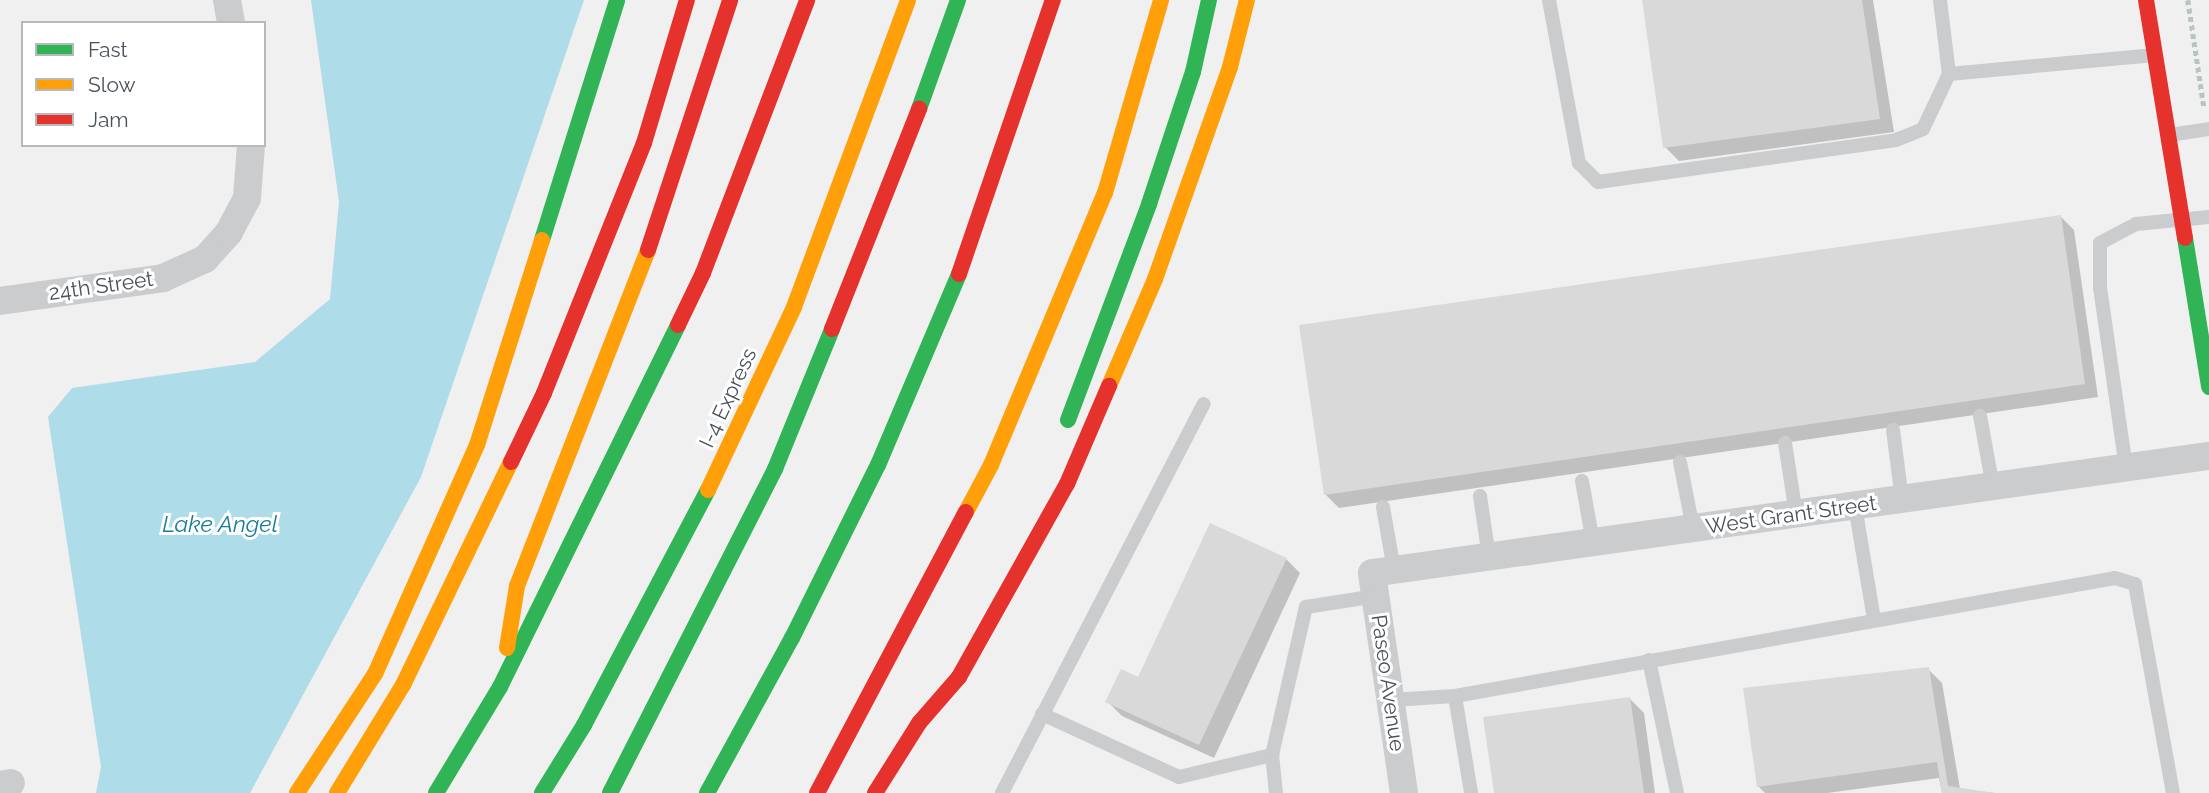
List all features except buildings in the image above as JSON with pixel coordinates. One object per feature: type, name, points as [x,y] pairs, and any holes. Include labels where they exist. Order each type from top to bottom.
[{"type":"main road","points":[[296,793],[375,674],[477,445],[617,0]]},
{"type":"main road","points":[[337,793],[403,685],[544,393],[644,143],[687,0]]},
{"type":"main road","points":[[500,687],[517,586],[601,379],[678,167],[730,0]]},
{"type":"main road","points":[[436,793],[500,687],[703,274],[807,0]]},
{"type":"main road","name":"I-4 Express","points":[[542,793],[584,725],[696,515],[794,307],[908,0]]},
{"type":"main road","points":[[610,793],[775,469],[898,167],[958,0]]},
{"type":"main road","points":[[707,793],[792,638],[878,465],[954,287],[1053,0]]},
{"type":"main road","points":[[817,793],[991,465],[1105,193],[1161,0]]},
{"type":"main road","points":[[1064,431],[1153,191],[1193,72],[1209,0]]},
{"type":"main road","points":[[875,793],[919,723],[959,677],[1067,484],[1155,279],[1230,66],[1247,0]]},
{"type":"main road","points":[[2146,0],[2166,136],[2209,387]]},
{"type":"main road","points":[[919,723],[939,670]]},
{"type":"street","points":[[227,0],[230,21]]},
{"type":"street","name":"24th Street","points":[[0,301],[163,278],[205,260],[229,232],[247,198],[251,147]]},
{"type":"street","name":"West Grant Street","points":[[1380,580],[1489,557],[2209,456]]},
{"type":"street","name":"Paseo Avenue","points":[[1380,580],[1391,700],[1404,793]]},
{"type":"lane","points":[[1549,0],[1579,163],[1598,182],[1896,140],[1923,129],[1949,74],[1940,0]]},
{"type":"lane","points":[[1949,74],[2154,55]]},
{"type":"lane","points":[[2166,136],[2209,129]]},
{"type":"lane","points":[[2126,468],[2100,287],[2100,243],[2136,224],[2180,217],[2209,218]]},
{"type":"lane","points":[[1002,793],[1205,404]]},
{"type":"lane","points":[[1980,416],[1993,487]]},
{"type":"lane","points":[[1893,429],[1902,499]]},
{"type":"lane","points":[[1785,443],[1796,514]]},
{"type":"lane","points":[[1680,462],[1693,528]]},
{"type":"lane","points":[[1583,481],[1593,542]]},
{"type":"lane","points":[[1480,496],[1489,557]]},
{"type":"lane","points":[[1855,506],[1874,619]]},
{"type":"lane","points":[[1276,793],[1272,755],[1306,607],[1380,580],[1383,507]]},
{"type":"lane","points":[[1391,700],[1455,696],[2115,578],[2135,584],[2174,793]]},
{"type":"lane","points":[[1649,660],[1677,793]]},
{"type":"lane","points":[[1455,696],[1471,793]]},
{"type":"lane","points":[[1042,714],[1179,777],[1272,755]]},
{"type":"path","points":[[2188,0],[2202,96]]},
{"type":"water","name":"Lake Angel","points":[[311,0],[584,0],[421,477],[250,793],[96,793],[101,767],[48,417],[72,388],[255,362],[330,299],[339,202]]},
{"type":"traffic: fast","points":[[542,240],[617,0]]},
{"type":"traffic: fast","points":[[919,109],[958,0]]},
{"type":"traffic: fast","points":[[1068,420],[1149,204],[1193,72],[1209,0]]},
{"type":"traffic: fast","points":[[2185,238],[2209,387]]},
{"type":"traffic: fast","points":[[707,793],[792,638],[878,465],[959,274]]},
{"type":"traffic: fast","points":[[436,793],[500,687],[678,325]]},
{"type":"traffic: fast","points":[[610,793],[775,469],[832,329]]},
{"type":"traffic: fast","points":[[542,793],[584,725],[708,490]]},
{"type":"traffic: slow","points":[[708,490],[794,307],[908,0]]},
{"type":"traffic: slow","points":[[966,512],[991,465],[1105,193],[1161,0]]},
{"type":"traffic: slow","points":[[1109,386],[1155,279],[1230,67],[1247,0]]},
{"type":"traffic: slow","points":[[297,793],[375,674],[477,445],[542,240]]},
{"type":"traffic: slow","points":[[507,648],[517,586],[648,250]]},
{"type":"traffic: slow","points":[[337,793],[403,685],[511,462]]},
{"type":"traffic: jam","points":[[511,462],[544,393],[644,143],[687,0]]},
{"type":"traffic: jam","points":[[648,250],[730,0]]},
{"type":"traffic: jam","points":[[678,325],[703,273],[807,0]]},
{"type":"traffic: jam","points":[[959,274],[1053,0]]},
{"type":"traffic: jam","points":[[2146,0],[2185,238]]},
{"type":"traffic: jam","points":[[832,329],[919,109]]},
{"type":"traffic: jam","points":[[875,793],[919,723],[959,677],[1067,484],[1109,386]]},
{"type":"traffic: jam","points":[[817,793],[966,512]]}]
